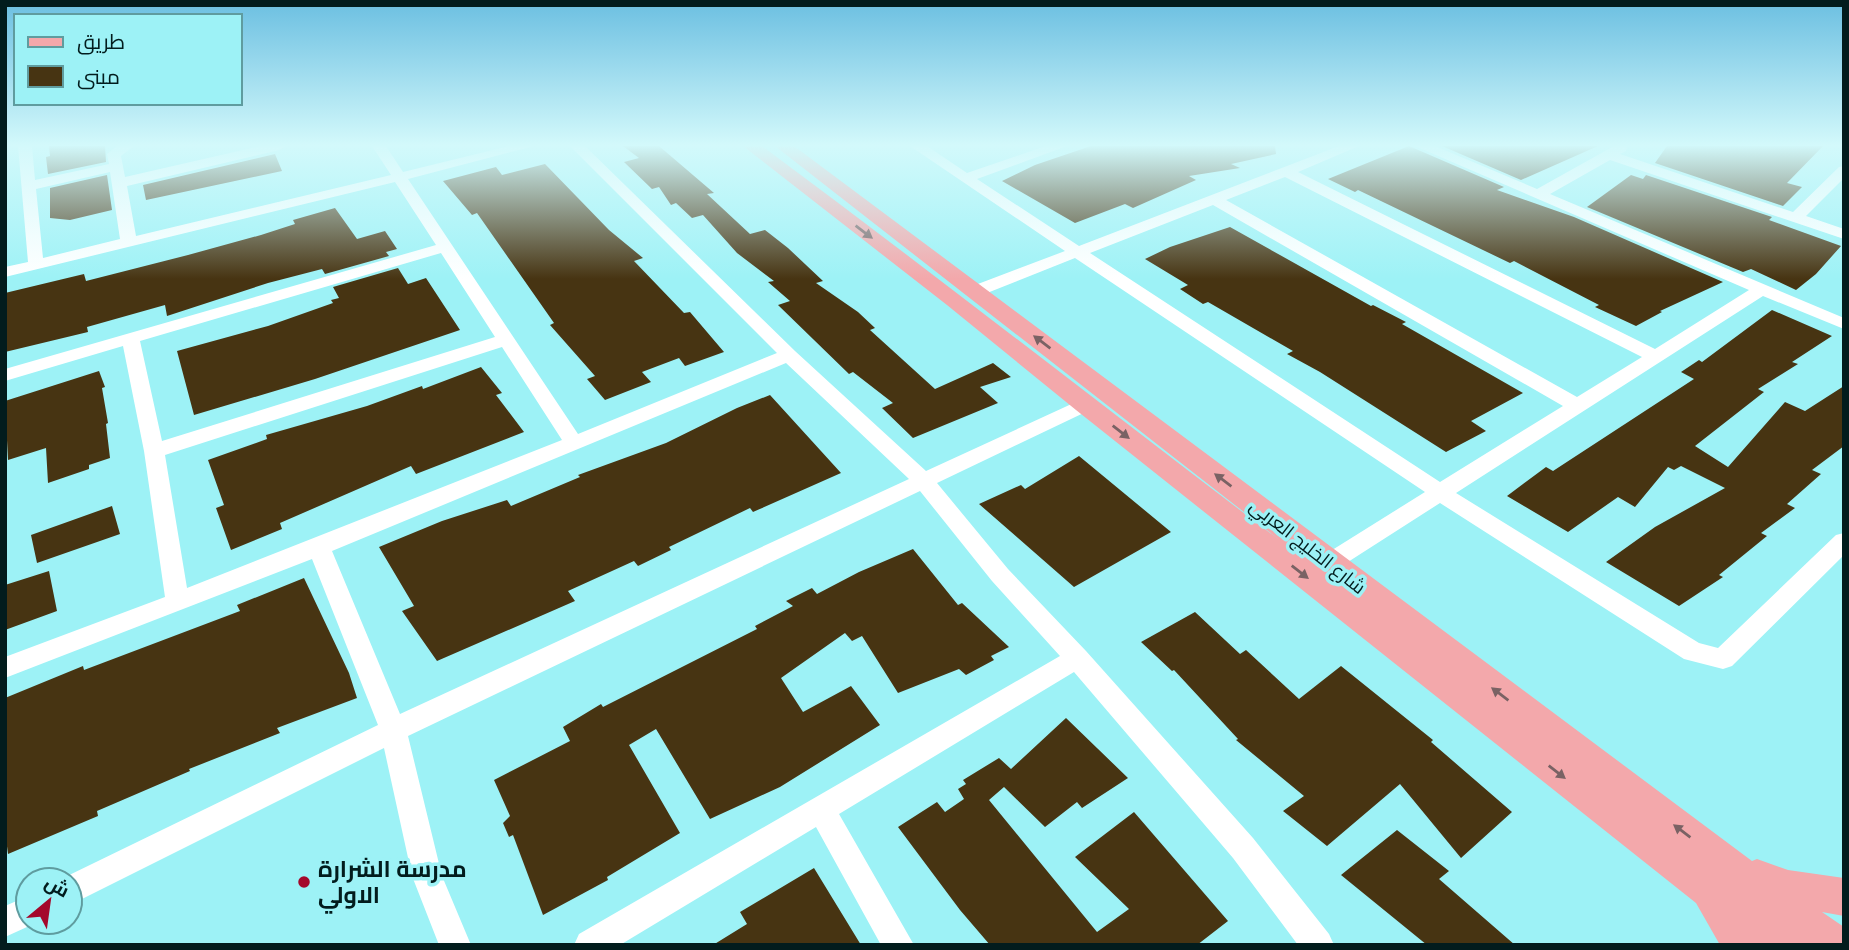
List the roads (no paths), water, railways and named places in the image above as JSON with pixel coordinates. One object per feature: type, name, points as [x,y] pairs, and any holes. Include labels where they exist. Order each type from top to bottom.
[{"type":"main road","name":"شارع الخليج العربي","points":[[826,190],[1085,405],[1701,864],[1835,945]]},
{"type":"main road","name":"شارع الخليج العربي","points":[[833,190],[976,291],[1329,563],[1701,864],[1781,945]]},
{"type":"main road","points":[[1701,864],[1749,873],[1788,888],[1844,897]]},
{"type":"main road","points":[[1701,864],[1717,905],[1742,945]]},
{"type":"street","points":[[29,190],[36,265]]},
{"type":"street","points":[[120,190],[129,243]]},
{"type":"street","points":[[5,272],[349,190]]},
{"type":"street","points":[[408,190],[573,442]]},
{"type":"street","points":[[622,190],[789,355],[924,481],[1000,575],[1077,658],[1243,848],[1318,945]]},
{"type":"street","points":[[988,190],[1441,493],[1693,652],[1716,660],[1723,659],[1844,541]]},
{"type":"street","points":[[976,291],[1241,190]]},
{"type":"street","points":[[1324,190],[1655,356]]},
{"type":"street","points":[[1527,190],[1844,324]]},
{"type":"street","points":[[1538,195],[1547,190]]},
{"type":"street","points":[[1713,190],[1844,234]]},
{"type":"street","points":[[1796,218],[1824,190]]},
{"type":"street","points":[[1216,200],[1578,405]]},
{"type":"street","points":[[5,375],[445,247]]},
{"type":"street","points":[[1329,563],[1762,289]]},
{"type":"street","points":[[131,340],[154,451],[177,601]]},
{"type":"street","points":[[154,451],[506,340]]},
{"type":"street","points":[[5,668],[319,547],[789,355]]},
{"type":"street","points":[[84,883],[393,730],[1085,405]]},
{"type":"street","points":[[319,547],[393,730],[427,876],[455,945]]},
{"type":"street","points":[[590,945],[1077,658]]},
{"type":"street","points":[[820,808],[898,945]]},
{"type":"place","name":"مدرسة الشرارة الاولي","points":[[304,882]]}]
